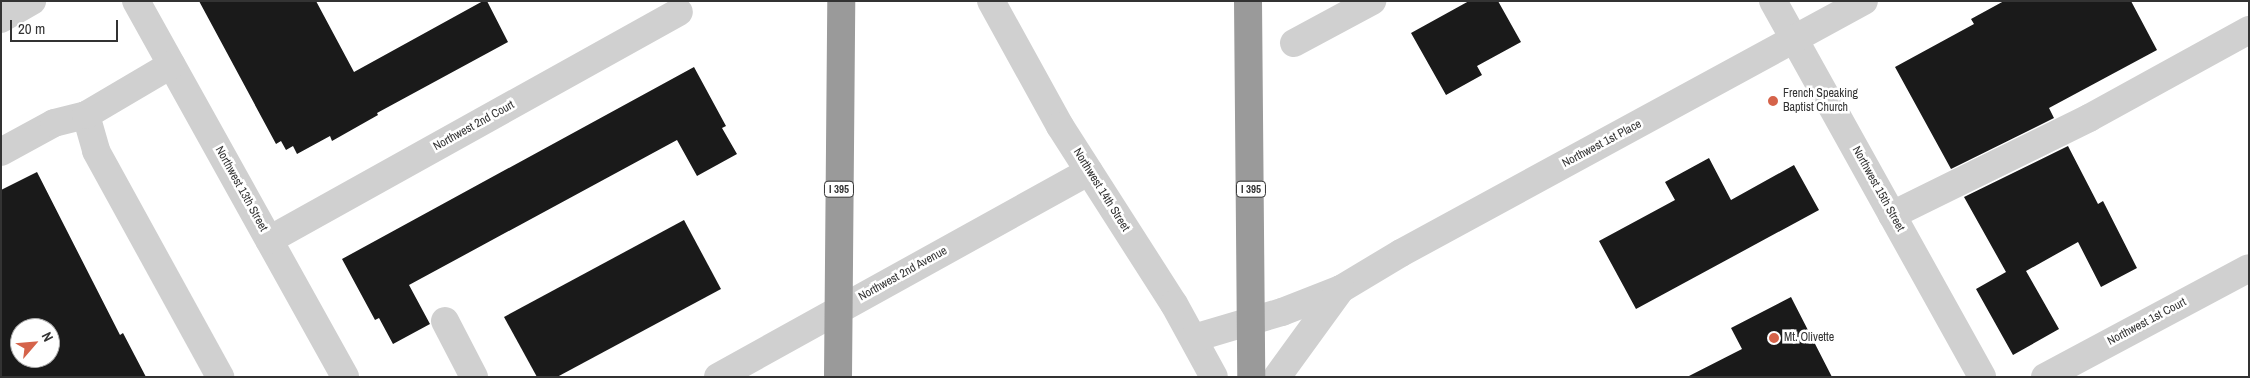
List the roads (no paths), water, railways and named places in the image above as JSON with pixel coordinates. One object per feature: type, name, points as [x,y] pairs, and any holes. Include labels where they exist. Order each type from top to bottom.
[{"type":"highway","name":"I 395","points":[[838,377],[841,1]]},
{"type":"highway","name":"I 395","points":[[1248,1],[1251,377]]},
{"type":"street","points":[[1,19],[32,1]]},
{"type":"street","name":"Northwest 13th Street","points":[[136,1],[345,377]]},
{"type":"street","name":"Northwest 14th Street","points":[[991,1],[1089,171],[1194,338],[1214,377]]},
{"type":"street","points":[[1294,43],[1372,1]]},
{"type":"street","name":"Northwest 15th Street","points":[[1773,1],[1982,377]]},
{"type":"street","name":"Northwest 1st Place","points":[[1194,338],[1282,312],[1341,289],[1400,253],[1864,1]]},
{"type":"street","name":"Northwest 2nd Court","points":[[269,240],[679,12]]},
{"type":"street","points":[[1892,215],[2089,118],[2249,30]]},
{"type":"street","points":[[1,152],[54,122],[86,115],[171,65]]},
{"type":"street","points":[[86,115],[96,151],[220,377]]},
{"type":"street","name":"Northwest 2nd Avenue","points":[[718,377],[1089,171]]},
{"type":"street","name":"Northwest 1st Court","points":[[2046,377],[2249,268]]},
{"type":"street","name":"Northwest 1st Place","points":[[1277,377],[1341,289]]},
{"type":"street","points":[[445,321],[474,377]]},
{"type":"place","name":"French Speaking Baptist Church","points":[[1773,101]]},
{"type":"place","name":"Mt. Olivette","points":[[1774,338]]}]
